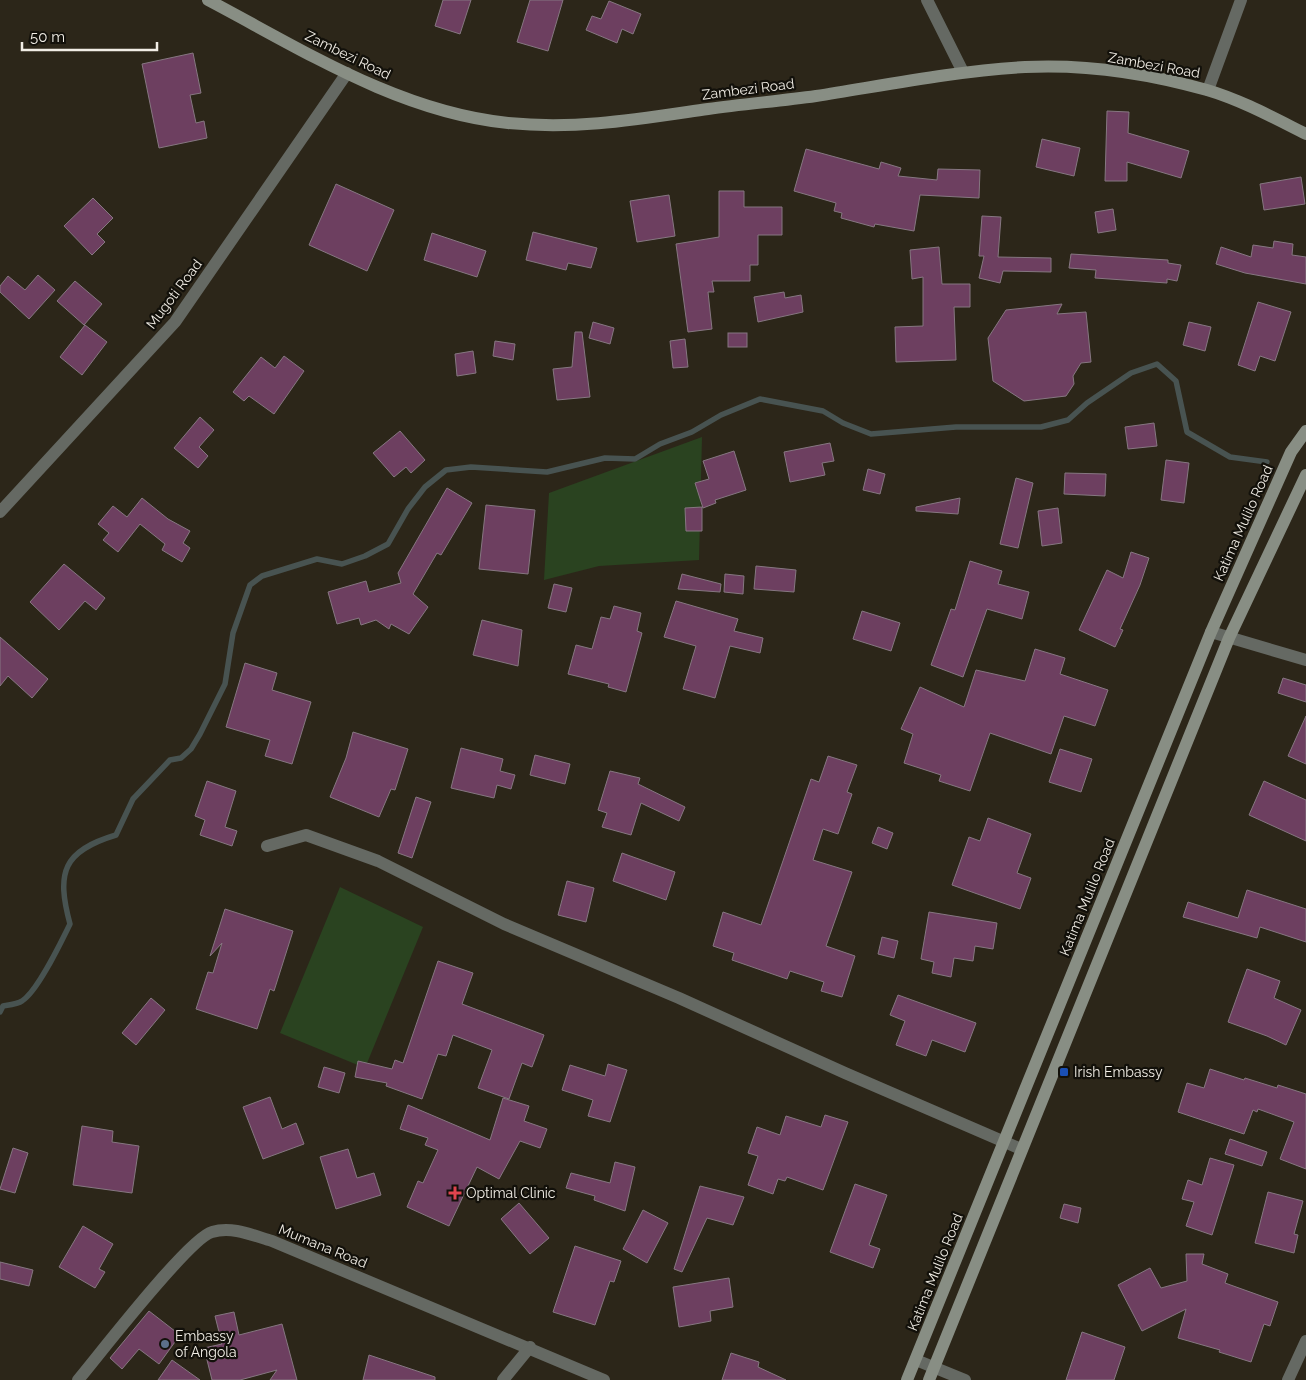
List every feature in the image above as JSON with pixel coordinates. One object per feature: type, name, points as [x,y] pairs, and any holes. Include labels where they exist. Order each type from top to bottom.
[{"type":"main road","name":"Zambezi Road","points":[[208,0],[347,73],[393,93],[460,115],[506,122],[551,126],[635,121],[817,96],[963,72],[1029,67],[1089,69],[1147,77],[1208,90],[1263,112],[1306,134]]},
{"type":"main road","name":"Katima Mulilo Road","points":[[907,1380],[1211,632],[1291,452],[1306,431]]},
{"type":"main road","points":[[929,1380],[1229,638],[1306,475]]},
{"type":"street","points":[[927,0],[963,72]]},
{"type":"street","points":[[1208,90],[1241,0]]},
{"type":"street","name":"Mugoti Road","points":[[0,512],[175,322],[347,73]]},
{"type":"street","points":[[1211,632],[1306,660]]},
{"type":"street","points":[[267,846],[306,835],[378,861],[504,924],[678,998],[1021,1149]]},
{"type":"street","name":"Mumana Road","points":[[78,1380],[184,1253],[210,1232],[236,1230],[272,1241],[530,1347],[604,1380]]},
{"type":"street","points":[[1288,1380],[1306,1342]]},
{"type":"street","points":[[503,1380],[530,1347]]},
{"type":"street","points":[[916,1360],[965,1380]]},
{"type":"green space","points":[[702,437],[699,560],[599,566],[544,580],[549,493]]},
{"type":"green space","points":[[340,887],[423,927],[365,1068],[280,1033]]},
{"type":"building","points":[[443,0],[471,0],[460,34],[435,26]]},
{"type":"building","points":[[530,0],[563,0],[548,51],[517,42]]},
{"type":"building","points":[[609,1],[641,14],[633,34],[622,29],[617,43],[586,30],[592,16],[601,19]]},
{"type":"building","points":[[193,53],[201,93],[190,95],[196,123],[204,121],[207,138],[159,148],[142,64]]},
{"type":"building","points":[[1107,111],[1129,112],[1128,133],[1189,151],[1181,178],[1127,162],[1127,181],[1105,181]]},
{"type":"building","points":[[1042,139],[1080,148],[1074,176],[1036,167]]},
{"type":"building","points":[[806,149],[879,169],[881,162],[901,168],[898,176],[937,180],[938,169],[980,170],[979,198],[920,195],[914,231],[875,224],[874,227],[841,218],[842,213],[834,211],[836,203],[794,191]]},
{"type":"building","points":[[1301,177],[1305,204],[1264,210],[1260,184]]},
{"type":"building","points":[[336,184],[394,210],[367,271],[309,245]]},
{"type":"building","points":[[719,191],[744,191],[744,207],[782,207],[782,235],[758,235],[758,265],[750,265],[750,281],[712,281],[714,292],[708,292],[712,329],[688,332],[676,244],[719,237]]},
{"type":"building","points":[[669,195],[675,236],[637,242],[630,201]]},
{"type":"building","points":[[93,198],[113,218],[97,234],[105,242],[92,255],[64,226]]},
{"type":"building","points":[[1113,209],[1116,230],[1098,233],[1095,212]]},
{"type":"building","points":[[982,216],[1001,217],[998,257],[1051,258],[1051,272],[1003,271],[1000,283],[979,278],[984,256],[979,256]]},
{"type":"building","points":[[533,232],[597,248],[591,268],[568,263],[566,270],[526,260]]},
{"type":"building","points":[[432,233],[486,251],[477,277],[424,260]]},
{"type":"building","points":[[1274,241],[1293,244],[1292,255],[1306,257],[1306,284],[1245,273],[1216,264],[1221,247],[1251,257],[1253,245],[1273,248]]},
{"type":"building","points":[[939,247],[942,284],[970,284],[970,307],[954,307],[956,360],[896,362],[895,327],[923,326],[923,277],[912,279],[910,250]]},
{"type":"building","points":[[1071,254],[1168,260],[1168,263],[1181,265],[1177,281],[1167,279],[1167,283],[1095,278],[1096,270],[1069,268]]},
{"type":"building","points":[[38,275],[55,290],[29,319],[0,292],[0,286],[8,276],[25,290]]},
{"type":"building","points":[[75,281],[102,304],[84,325],[57,301]]},
{"type":"building","points":[[784,292],[785,298],[801,295],[803,312],[758,322],[754,297]]},
{"type":"building","points":[[1258,302],[1291,312],[1275,361],[1260,356],[1255,371],[1238,365]]},
{"type":"building","points":[[1062,304],[1057,314],[1086,312],[1091,362],[1081,363],[1073,376],[1074,384],[1066,396],[1024,401],[993,381],[988,338],[1006,310]]},
{"type":"building","points":[[593,322],[614,328],[610,344],[589,338]]},
{"type":"building","points":[[1189,322],[1211,327],[1205,351],[1183,345]]},
{"type":"building","points":[[85,325],[107,342],[82,375],[60,357]]},
{"type":"building","points":[[575,332],[582,332],[590,397],[557,400],[553,369],[572,367]]},
{"type":"building","points":[[728,333],[747,333],[747,347],[728,347]]},
{"type":"building","points":[[685,339],[688,367],[673,368],[670,341]]},
{"type":"building","points":[[495,341],[515,344],[513,360],[493,356]]},
{"type":"building","points":[[473,351],[476,373],[457,376],[455,354]]},
{"type":"building","points":[[284,356],[304,371],[274,414],[249,396],[244,401],[233,392],[261,357],[275,368]]},
{"type":"building","points":[[200,417],[214,430],[199,447],[208,456],[198,468],[174,448]]},
{"type":"building","points":[[1154,423],[1157,446],[1128,449],[1125,427]]},
{"type":"building","points":[[400,431],[425,460],[411,473],[406,467],[394,477],[373,453]]},
{"type":"building","points":[[830,443],[834,461],[822,463],[825,475],[790,482],[784,452]]},
{"type":"building","points":[[734,451],[746,490],[715,500],[716,503],[703,508],[695,483],[709,479],[703,461]]},
{"type":"building","points":[[1166,460],[1189,463],[1184,503],[1161,500]]},
{"type":"building","points":[[868,469],[885,474],[880,494],[863,490]]},
{"type":"building","points":[[1065,473],[1106,474],[1105,496],[1064,494]]},
{"type":"building","points":[[1016,478],[1033,483],[1018,548],[1000,544]]},
{"type":"building","points":[[447,488],[472,503],[441,555],[437,553],[413,594],[428,607],[409,634],[391,624],[389,629],[376,620],[361,625],[359,618],[337,624],[328,592],[366,581],[369,592],[401,583],[398,573]]},
{"type":"building","points":[[142,498],[168,519],[190,531],[183,543],[190,548],[182,562],[162,550],[165,544],[140,524],[118,552],[103,540],[109,533],[98,524],[113,506],[127,517]]},
{"type":"building","points":[[960,498],[958,514],[916,511],[916,507]]},
{"type":"building","points":[[486,505],[535,510],[528,574],[479,569]]},
{"type":"building","points":[[702,507],[702,531],[686,531],[685,508]]},
{"type":"building","points":[[1058,508],[1062,543],[1042,546],[1038,511]]},
{"type":"building","points":[[1131,552],[1149,558],[1140,585],[1120,629],[1123,630],[1115,647],[1079,630],[1107,570],[1123,578]]},
{"type":"building","points":[[970,561],[1002,571],[998,584],[1029,592],[1022,619],[987,609],[963,677],[931,665],[951,609],[955,610]]},
{"type":"building","points":[[64,564],[105,598],[96,610],[85,601],[59,630],[30,602]]},
{"type":"building","points":[[756,566],[796,570],[794,592],[754,589]]},
{"type":"building","points":[[682,574],[721,584],[720,592],[678,589]]},
{"type":"building","points":[[725,574],[744,576],[743,594],[724,592]]},
{"type":"building","points":[[554,584],[572,588],[566,612],[548,608]]},
{"type":"building","points":[[676,601],[738,619],[734,631],[763,638],[760,653],[730,646],[715,698],[683,689],[696,646],[664,637]]},
{"type":"building","points":[[614,606],[641,613],[637,631],[642,633],[626,692],[608,687],[609,684],[568,674],[576,645],[592,649],[601,617],[610,619]]},
{"type":"building","points":[[862,611],[900,623],[891,651],[853,639]]},
{"type":"building","points":[[482,620],[522,630],[518,666],[473,655]]},
{"type":"building","points":[[0,637],[48,679],[32,698],[8,676],[0,686]]},
{"type":"building","points":[[1035,649],[1065,658],[1060,674],[1108,690],[1095,726],[1064,716],[1051,754],[990,733],[970,791],[939,781],[941,775],[904,763],[913,734],[901,729],[920,687],[964,707],[976,670],[1025,681]]},
{"type":"building","points":[[245,663],[277,673],[272,690],[311,702],[292,764],[265,756],[270,740],[226,727]]},
{"type":"building","points":[[1283,678],[1306,685],[1306,702],[1278,693]]},
{"type":"building","points":[[1306,716],[1306,764],[1288,756]]},
{"type":"building","points":[[353,732],[408,749],[395,790],[391,789],[379,817],[330,797],[346,758]]},
{"type":"building","points":[[461,748],[503,759],[500,771],[515,775],[511,789],[497,785],[494,798],[451,788]]},
{"type":"building","points":[[1060,749],[1092,759],[1081,792],[1049,782]]},
{"type":"building","points":[[535,755],[570,764],[565,784],[530,775]]},
{"type":"building","points":[[828,756],[857,765],[847,792],[852,794],[838,834],[823,829],[813,860],[852,872],[826,946],[855,956],[842,997],[821,991],[824,982],[790,971],[787,979],[732,960],[734,953],[713,946],[723,912],[761,925],[811,779],[819,782]]},
{"type":"building","points":[[610,771],[640,778],[638,784],[685,807],[679,821],[641,803],[631,835],[602,827],[607,813],[598,810]]},
{"type":"building","points":[[207,781],[236,791],[225,827],[237,831],[232,846],[200,835],[205,820],[195,816]]},
{"type":"building","points":[[1264,781],[1306,800],[1306,841],[1249,815]]},
{"type":"building","points":[[416,797],[431,802],[412,858],[398,853]]},
{"type":"building","points":[[988,818],[1031,834],[1017,873],[1031,878],[1020,909],[952,885],[969,837],[980,841]]},
{"type":"building","points":[[878,827],[893,833],[887,849],[872,843]]},
{"type":"building","points":[[622,853],[675,872],[666,900],[613,881]]},
{"type":"building","points":[[567,881],[594,888],[586,922],[558,915]]},
{"type":"building","points":[[1247,890],[1306,909],[1306,942],[1260,927],[1257,938],[1183,917],[1188,902],[1238,918]]},
{"type":"building","points":[[225,909],[293,931],[274,991],[270,989],[257,1029],[196,1009],[208,972],[213,973],[222,943],[210,956]]},
{"type":"building","points":[[929,912],[997,923],[993,949],[975,946],[973,961],[954,958],[951,977],[932,973],[934,962],[921,959]]},
{"type":"building","points":[[882,937],[898,941],[894,958],[878,954]]},
{"type":"building","points":[[438,961],[473,973],[462,1004],[544,1035],[532,1067],[522,1063],[509,1099],[478,1088],[492,1050],[453,1035],[446,1056],[438,1054],[422,1099],[386,1086],[387,1083],[355,1077],[358,1061],[392,1069],[395,1060],[403,1063]]},
{"type":"building","points":[[1247,969],[1280,981],[1274,998],[1301,1010],[1286,1045],[1228,1022]]},
{"type":"building","points":[[898,995],[976,1023],[965,1052],[932,1040],[926,1056],[896,1045],[905,1021],[890,1015]]},
{"type":"building","points":[[151,998],[165,1010],[136,1045],[122,1033]]},
{"type":"building","points":[[608,1064],[627,1070],[610,1122],[588,1116],[593,1100],[562,1090],[570,1065],[605,1076]]},
{"type":"building","points":[[324,1067],[345,1073],[339,1093],[318,1087]]},
{"type":"building","points":[[1210,1069],[1244,1080],[1245,1078],[1277,1088],[1278,1085],[1306,1094],[1306,1169],[1280,1159],[1294,1122],[1258,1109],[1257,1112],[1253,1110],[1244,1134],[1178,1112],[1187,1083],[1204,1088]]},
{"type":"building","points":[[270,1097],[282,1129],[296,1123],[304,1144],[263,1159],[243,1107]]},
{"type":"building","points":[[503,1098],[529,1106],[524,1121],[547,1129],[540,1148],[520,1141],[499,1179],[477,1167],[449,1226],[407,1207],[418,1181],[423,1183],[438,1150],[425,1145],[428,1138],[400,1129],[408,1105],[490,1140]]},
{"type":"building","points":[[825,1115],[848,1122],[823,1190],[787,1177],[785,1181],[778,1179],[773,1194],[748,1185],[758,1156],[748,1153],[757,1127],[780,1135],[786,1116],[821,1127]]},
{"type":"building","points":[[82,1126],[113,1131],[112,1142],[139,1146],[132,1193],[73,1185]]},
{"type":"building","points":[[1230,1139],[1267,1152],[1262,1166],[1225,1154]]},
{"type":"building","points":[[13,1148],[28,1153],[15,1193],[0,1189]]},
{"type":"building","points":[[348,1149],[357,1178],[374,1173],[381,1195],[336,1209],[320,1157]]},
{"type":"building","points":[[1210,1158],[1234,1165],[1212,1235],[1186,1226],[1194,1202],[1182,1199],[1188,1180],[1202,1185]]},
{"type":"building","points":[[615,1162],[635,1167],[625,1211],[594,1200],[595,1196],[566,1188],[571,1173],[610,1183]]},
{"type":"building","points":[[855,1184],[887,1195],[869,1245],[880,1249],[873,1268],[830,1252]]},
{"type":"building","points":[[700,1186],[744,1197],[733,1225],[707,1218],[682,1272],[674,1269]]},
{"type":"building","points":[[1268,1192],[1303,1201],[1294,1234],[1298,1235],[1294,1253],[1255,1243]]},
{"type":"building","points":[[519,1203],[549,1238],[530,1254],[501,1219]]},
{"type":"building","points":[[1064,1204],[1081,1208],[1078,1223],[1060,1218]]},
{"type":"building","points":[[643,1210],[668,1223],[647,1263],[623,1249]]},
{"type":"building","points":[[83,1226],[113,1244],[99,1269],[105,1272],[95,1288],[59,1267]]},
{"type":"building","points":[[575,1246],[621,1261],[614,1282],[610,1281],[595,1325],[553,1312]]},
{"type":"building","points":[[1186,1254],[1204,1254],[1202,1264],[1228,1274],[1225,1283],[1278,1302],[1270,1326],[1264,1324],[1251,1362],[1219,1352],[1220,1350],[1178,1338],[1186,1309],[1142,1331],[1118,1285],[1150,1268],[1161,1288],[1187,1281]]},
{"type":"building","points":[[0,1262],[33,1270],[29,1286],[0,1279]]},
{"type":"building","points":[[729,1278],[733,1307],[710,1311],[711,1321],[679,1327],[673,1287]]},
{"type":"building","points":[[149,1311],[180,1335],[159,1364],[139,1349],[122,1369],[110,1358]]},
{"type":"building","points":[[234,1312],[239,1335],[282,1324],[297,1380],[270,1380],[277,1370],[240,1380],[212,1380],[204,1348],[222,1344],[215,1316]]},
{"type":"building","points":[[1082,1332],[1125,1347],[1114,1380],[1066,1380]]},
{"type":"building","points":[[731,1353],[759,1362],[758,1367],[786,1380],[722,1380]]},
{"type":"building","points":[[369,1355],[435,1377],[435,1380],[363,1380]]},
{"type":"building","points":[[172,1360],[200,1380],[158,1380]]},
{"type":"waterway","points":[[0,1012],[3,1006],[16,1004],[28,996],[49,966],[70,924],[66,906],[64,877],[74,856],[84,848],[116,835],[133,799],[170,760],[181,758],[191,749],[200,734],[225,684],[233,633],[250,585],[262,576],[317,559],[342,564],[365,556],[388,544],[408,509],[425,487],[446,470],[471,467],[547,472],[605,458],[635,459],[660,444],[692,432],[721,415],[760,399],[823,411],[843,423],[871,434],[956,427],[1041,427],[1068,420],[1087,403],[1131,373],[1157,364],[1176,381],[1187,432],[1230,457],[1267,462]]},
{"type":"place","name":"Irish Embassy","points":[[1064,1072]]},
{"type":"place","name":"Optimal Clinic","points":[[455,1193]]},
{"type":"place","name":"Embassy of Angola","points":[[165,1344]]}]
